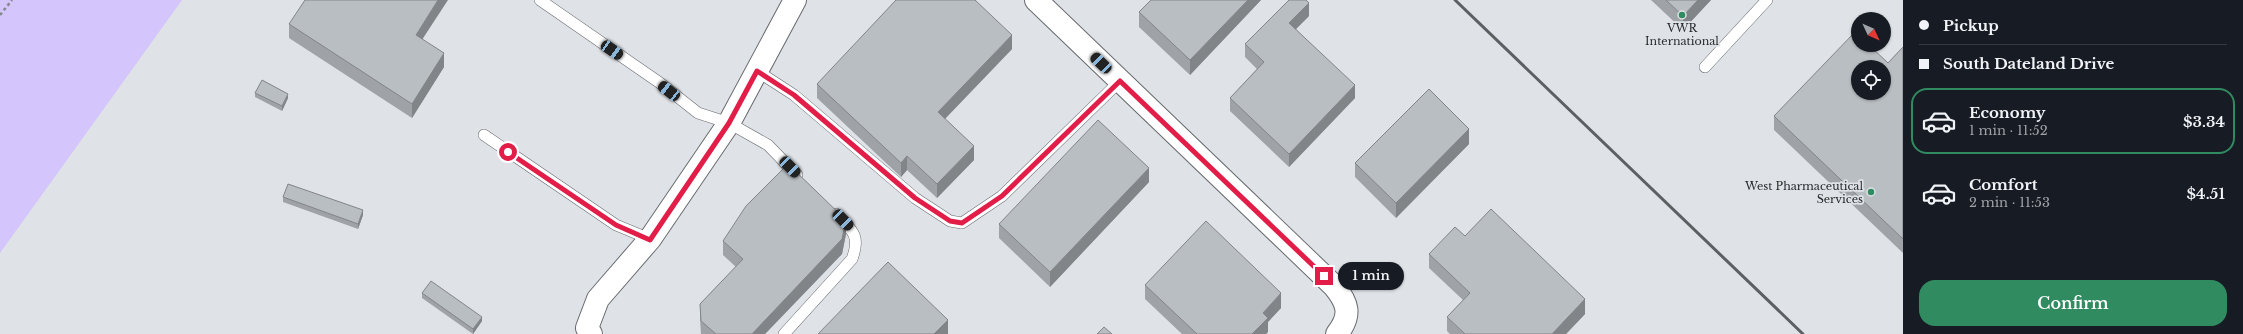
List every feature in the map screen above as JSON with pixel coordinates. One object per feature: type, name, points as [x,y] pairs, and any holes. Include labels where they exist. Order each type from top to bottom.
[{"type":"street","points":[[589,331],[598,299],[650,240],[729,123],[794,0]]},
{"type":"street","points":[[1036,0],[1334,286],[1346,300],[1347,315],[1337,334]]},
{"type":"lane","points":[[540,0],[660,83],[698,113],[729,123],[768,145],[806,184]]},
{"type":"lane","points":[[1705,67],[1766,0]]},
{"type":"lane","points":[[757,71],[794,95],[915,198],[950,221],[962,223],[1002,196],[1120,81]]},
{"type":"lane","points":[[484,136],[616,225],[650,240]]},
{"type":"lane","points":[[784,334],[852,259],[855,251],[856,243],[854,231],[827,205]]},
{"type":"path","points":[[0,15],[12,0]]},
{"type":"shaded area","points":[[0,0],[182,0],[0,253]]},
{"type":"building","points":[[305,0],[438,0],[416,35],[444,53],[412,104],[289,24]]},
{"type":"building","points":[[896,0],[975,0],[1012,35],[938,112],[974,146],[937,184],[907,156],[901,163],[817,84]]},
{"type":"building","points":[[1151,0],[1248,0],[1190,60],[1139,12]]},
{"type":"building","points":[[1289,0],[1306,0],[1309,3],[1289,23],[1355,85],[1289,154],[1230,98],[1264,62],[1245,44]]},
{"type":"building","points":[[1666,0],[1698,0],[1683,16]]},
{"type":"building","name":"West Pharmaceutical Services","points":[[1851,36],[1851,52],[1876,52],[1885,60],[1851,60],[1851,100],[1891,100],[1891,60],[1903,47],[1903,239],[1774,116]]},
{"type":"building","points":[[262,80],[288,94],[282,106],[255,93]]},
{"type":"building","points":[[1429,89],[1469,129],[1396,203],[1355,163]]},
{"type":"building","points":[[1098,120],[1149,168],[1050,272],[999,224]]},
{"type":"building","points":[[788,164],[846,220],[842,239],[752,334],[716,334],[701,321],[700,304],[743,259],[723,241],[746,206]]},
{"type":"building","points":[[288,184],[363,210],[358,224],[283,197]]},
{"type":"building","points":[[1491,209],[1585,299],[1552,334],[1465,334],[1447,317],[1470,293],[1429,254],[1455,227],[1465,236]]},
{"type":"building","points":[[1206,221],[1281,293],[1263,313],[1268,318],[1252,334],[1197,334],[1145,285]]},
{"type":"building","points":[[888,262],[948,320],[934,334],[818,334]]},
{"type":"building","points":[[431,281],[482,317],[473,329],[422,293]]},
{"type":"building","points":[[1104,327],[1112,334],[1097,334]]},
{"type":"railway","points":[[1455,0],[1803,334]]},
{"type":"place","name":"VWR International","points":[[1682,15]]},
{"type":"place","name":"West Pharmaceutical Services","points":[[1871,192]]},
{"type":"route","points":[[508,152],[616,225],[650,240],[729,123],[757,71],[794,95],[915,198],[950,221],[962,223],[1002,196],[1120,81],[1324,276]]}]
